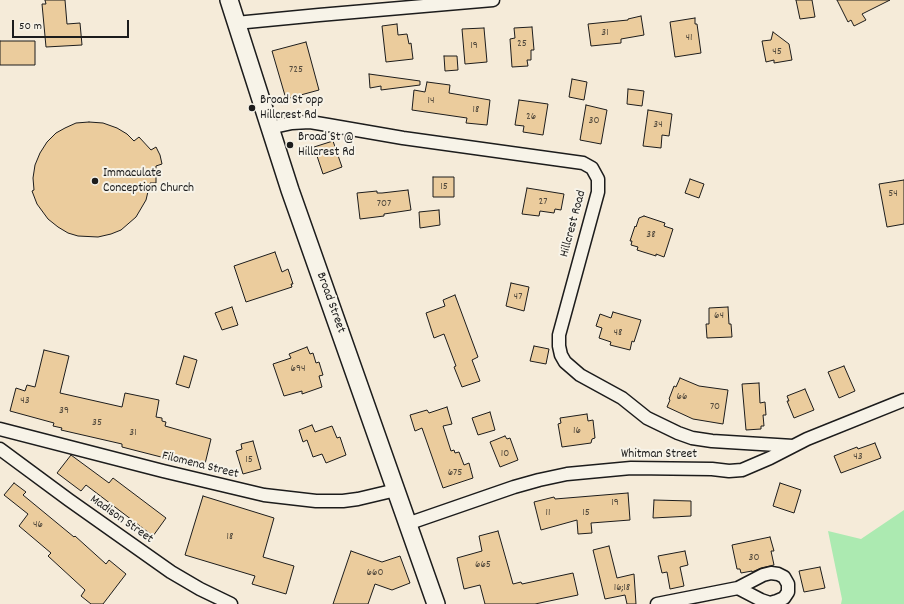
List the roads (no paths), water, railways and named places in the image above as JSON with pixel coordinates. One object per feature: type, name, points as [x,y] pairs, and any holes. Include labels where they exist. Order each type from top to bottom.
[{"type":"main road","name":"Broad Street","points":[[229,0],[269,128],[436,604]]},
{"type":"street","points":[[236,23],[319,14],[493,0]]},
{"type":"street","name":"Hillcrest Road","points":[[269,128],[292,123],[310,122],[403,138],[583,163],[592,168],[598,179],[598,192],[559,335],[561,355],[565,362],[580,375],[622,398],[647,418],[678,433],[692,438],[712,441],[793,446]]},
{"type":"street","name":"Whitman Street","points":[[407,524],[514,487],[553,477],[631,468],[712,469],[729,471],[742,470],[793,446],[904,400]]},
{"type":"street","name":"Filomena Street","points":[[0,429],[186,477],[264,495],[316,501],[343,501],[396,490]]},
{"type":"street","name":"Madison Street","points":[[0,449],[171,572],[200,589],[231,604]]},
{"type":"street","points":[[657,604],[738,588]]},
{"type":"place","name":"Broad St opp Hillcrest Rd","points":[[252,108]]},
{"type":"place","name":"Broad St @ Hillcrest Rd","points":[[290,145]]},
{"type":"place","name":"Immaculate Conception Church","points":[[95,181]]}]
